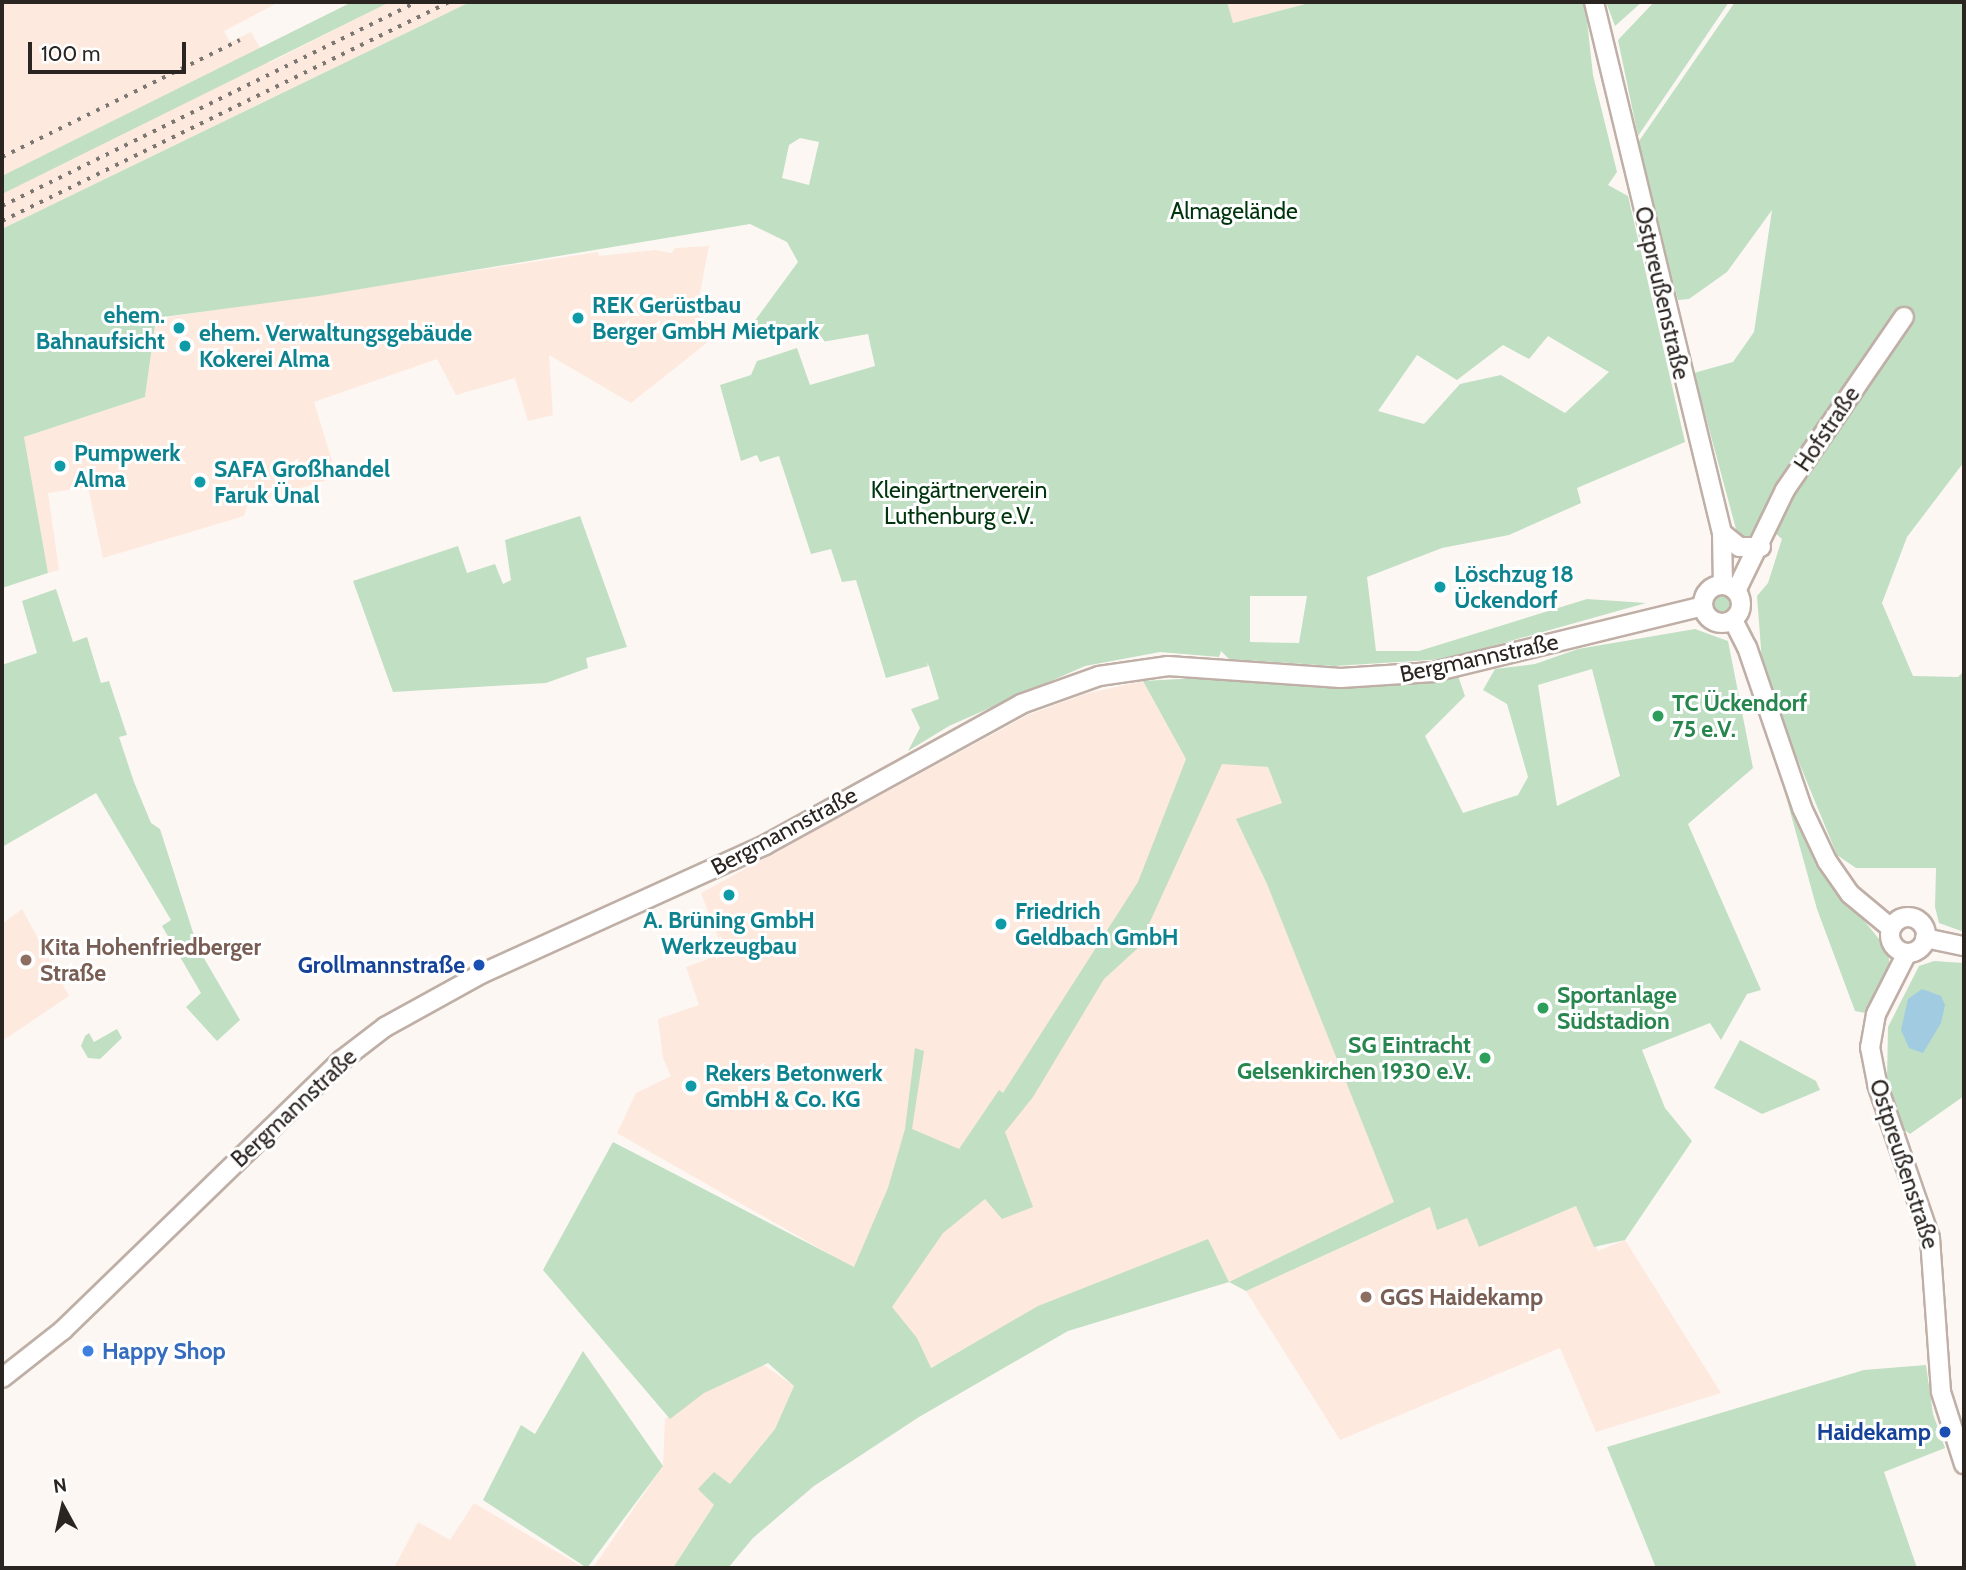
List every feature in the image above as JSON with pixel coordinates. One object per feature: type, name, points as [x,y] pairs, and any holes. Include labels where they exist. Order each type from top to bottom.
[{"type":"street","name":"Ostpreußenstraße","points":[[1594,2],[1722,533],[1730,588]]},
{"type":"street","name":"Hofstraße","points":[[1730,588],[1761,547],[1786,490],[1904,317]]},
{"type":"street","points":[[1722,533],[1739,547],[1761,547]]},
{"type":"street","points":[[1730,588],[1741,610],[1733,620],[1711,620],[1703,606],[1706,593],[1730,588]]},
{"type":"street","name":"Bergmannstraße","points":[[2,1378],[63,1331],[333,1069],[385,1027],[483,973],[765,845],[1021,704],[1099,676],[1168,666],[1341,678],[1433,672],[1703,606]]},
{"type":"street","points":[[1733,620],[1747,647],[1802,808],[1827,861],[1850,894],[1891,928],[1893,944],[1907,953],[1921,947],[1925,938],[1923,926],[1914,918],[1903,918],[1891,928]]},
{"type":"street","points":[[1925,938],[1964,946]]},
{"type":"street","name":"Ostpreußenstraße","points":[[1907,953],[1876,1014],[1870,1047],[1877,1084],[1930,1237],[1941,1392],[1964,1464]]},
{"type":"shaded area","points":[[2,2],[279,2],[224,31],[230,42],[251,32],[269,63],[390,2],[470,2],[2,229]]},
{"type":"shaded area","points":[[1223,2],[1312,2],[1229,24]]},
{"type":"shaded area","points":[[709,246],[696,313],[718,334],[631,403],[549,355],[553,415],[528,421],[515,378],[456,395],[437,359],[314,402],[337,477],[248,504],[244,516],[103,558],[88,487],[48,493],[59,570],[48,573],[24,437],[145,397],[156,319],[598,252],[599,256],[655,250],[672,253],[675,248]]},
{"type":"shaded area","points":[[1143,681],[1186,759],[1268,767],[1282,803],[1237,820],[1267,884],[1395,1202],[1229,1282],[1208,1239],[1039,1306],[930,1368],[917,1338],[854,1268],[617,1133],[636,1093],[671,1076],[663,1058],[658,1019],[699,1005],[686,967],[724,953],[701,893],[1028,715],[1085,694]]},
{"type":"shaded area","name":"Kita Hohenfriedberger Straße","points":[[22,909],[69,996],[2,1041],[2,924]]},
{"type":"shaded area","points":[[1576,1206],[1598,1251],[1625,1240],[1721,1393],[1596,1432],[1560,1348],[1340,1440],[1246,1291],[1431,1207],[1467,1218],[1479,1246]]},
{"type":"shaded area","points":[[761,1363],[794,1386],[775,1429],[730,1484],[698,1488],[714,1505],[673,1568],[593,1568],[663,1466],[665,1419],[698,1391]]},
{"type":"shaded area","points":[[474,1503],[584,1568],[394,1568],[418,1522],[450,1540]]},
{"type":"green space","points":[[352,2],[390,2],[2,194],[2,176]]},
{"type":"green space","points":[[470,2],[1227,2],[1233,23],[1313,2],[1585,2],[1593,75],[1617,172],[1608,185],[1628,196],[1685,442],[1577,488],[1581,503],[1509,535],[1442,548],[1367,577],[1376,651],[1419,651],[1587,599],[1646,603],[1446,659],[1334,666],[1229,659],[1221,651],[1219,657],[1160,652],[1085,666],[949,726],[908,751],[920,728],[911,709],[939,699],[929,666],[926,662],[928,666],[886,678],[856,580],[842,582],[831,549],[811,554],[779,456],[760,462],[757,455],[741,461],[720,385],[751,375],[757,361],[797,348],[810,385],[875,366],[868,334],[822,342],[804,329],[745,334],[798,262],[787,242],[750,224],[319,296],[156,318],[145,397],[24,437],[48,573],[2,588],[2,229]],"holes":[[[800,138],[819,142],[809,185],[782,178],[789,145]],[[1548,336],[1609,372],[1565,413],[1501,375],[1460,384],[1424,424],[1378,411],[1417,355],[1457,380],[1503,345],[1529,359]],[[1250,596],[1307,596],[1299,643],[1250,642]]]},
{"type":"green space","points":[[1606,2],[1642,2],[1615,26]]},
{"type":"green space","points":[[1654,2],[1729,2],[1638,136],[1618,40]]},
{"type":"green space","points":[[1735,2],[1964,2],[1964,462],[1907,537],[1882,603],[1913,676],[1958,677],[1964,671],[1964,932],[1939,923],[1935,907],[1936,868],[1856,868],[1837,855],[1763,675],[1757,596],[1768,583],[1782,539],[1763,523],[1750,538],[1742,537],[1736,529],[1694,373],[1733,362],[1754,332],[1772,210],[1727,272],[1689,299],[1678,300],[1637,144]]},
{"type":"green space","points":[[580,516],[627,647],[586,658],[588,668],[546,683],[393,692],[353,581],[458,546],[467,573],[495,564],[503,584],[511,580],[505,540]]},
{"type":"green space","points":[[56,589],[73,642],[87,637],[101,683],[109,681],[127,735],[119,737],[134,782],[151,823],[160,829],[198,948],[240,1020],[217,1041],[186,1007],[201,993],[162,926],[171,920],[96,793],[2,847],[2,665],[37,653],[22,601]]},
{"type":"green space","points":[[1722,593],[1730,596],[1733,604],[1730,612],[1722,615],[1714,612],[1711,604],[1714,596]]},
{"type":"green space","points":[[1695,629],[1728,641],[1753,768],[1688,824],[1761,990],[1747,994],[1721,1040],[1710,1023],[1642,1050],[1665,1108],[1692,1141],[1625,1240],[1594,1247],[1576,1206],[1479,1247],[1467,1218],[1437,1230],[1430,1207],[1246,1291],[1229,1282],[1068,1331],[919,1417],[814,1486],[753,1538],[728,1568],[673,1568],[714,1505],[698,1489],[714,1472],[730,1484],[775,1429],[794,1386],[768,1363],[704,1393],[670,1419],[543,1270],[613,1142],[854,1267],[888,1188],[905,1129],[915,1048],[924,1051],[912,1129],[959,1149],[999,1090],[1003,1093],[1138,882],[1186,759],[1143,681],[1216,677],[1321,688],[1458,676],[1465,696],[1425,736],[1463,813],[1518,795],[1528,777],[1507,704],[1483,690],[1495,669],[1535,664],[1578,649]],"holes":[[[1592,669],[1620,776],[1557,806],[1538,685]],[[1222,764],[1268,767],[1282,803],[1236,819],[1267,884],[1394,1202],[1229,1282],[1208,1239],[1038,1306],[931,1368],[917,1338],[892,1307],[943,1233],[985,1199],[1002,1219],[1033,1207],[1005,1132],[1033,1097],[1104,979],[1138,948]]]},
{"type":"green space","points":[[1780,775],[1822,869],[1888,950],[1890,968],[1865,1013],[1855,1011],[1817,909]]},
{"type":"green space","points":[[1934,961],[1964,963],[1964,1096],[1910,1134],[1902,1128],[1887,1081],[1888,1027],[1919,966]]},
{"type":"green space","points":[[117,1029],[122,1038],[100,1059],[88,1058],[81,1046],[85,1036],[89,1033],[94,1042]]},
{"type":"green space","points":[[1740,1040],[1816,1081],[1820,1090],[1762,1114],[1714,1088]]},
{"type":"green space","points":[[583,1351],[663,1466],[587,1568],[483,1500],[521,1425],[535,1434]]},
{"type":"green space","points":[[1926,1365],[1933,1414],[1945,1448],[1884,1472],[1917,1568],[1656,1568],[1607,1447],[1864,1370]]},
{"type":"water","points":[[1922,989],[1941,996],[1945,1005],[1941,1023],[1923,1053],[1909,1048],[1901,1030],[1908,999]]},
{"type":"railway","points":[[2,206],[417,2]]},
{"type":"railway","points":[[2,221],[450,2]]},
{"type":"railway","points":[[2,157],[240,40]]},
{"type":"place","name":"REK Gerüstbau Berger GmbH Mietpark","points":[[578,318]]},
{"type":"place","name":"ehem. Bahnaufsicht","points":[[179,328]]},
{"type":"place","name":"ehem. Verwaltungsgebäude Kokerei Alma","points":[[185,346]]},
{"type":"place","name":"Pumpwerk Alma","points":[[60,466]]},
{"type":"place","name":"SAFA Großhandel Faruk Ünal","points":[[200,482]]},
{"type":"place","name":"Löschzug 18 Ückendorf","points":[[1440,587]]},
{"type":"place","name":"TC Ückendorf 75 e.V.","points":[[1658,716]]},
{"type":"place","name":"A. Brüning GmbH Werkzeugbau","points":[[729,895]]},
{"type":"place","name":"Friedrich Geldbach GmbH","points":[[1001,924]]},
{"type":"place","name":"Kita Hohenfriedberger Straße","points":[[26,960]]},
{"type":"place","name":"Grollmannstraße","points":[[479,965]]},
{"type":"place","name":"Sportanlage Südstadion","points":[[1543,1008]]},
{"type":"place","name":"SG Eintracht Gelsenkirchen 1930 e.V.","points":[[1485,1058]]},
{"type":"place","name":"Rekers Betonwerk GmbH & Co. KG","points":[[691,1086]]},
{"type":"place","name":"GGS Haidekamp","points":[[1366,1297]]},
{"type":"place","name":"Happy Shop","points":[[88,1351]]},
{"type":"place","name":"Haidekamp","points":[[1945,1432]]},
{"type":"park label","name":"Almagelände","points":[[1234,211]]},
{"type":"park label","name":"Kleingärtnerverein Luthenburg e.V.","points":[[959,503]]}]
